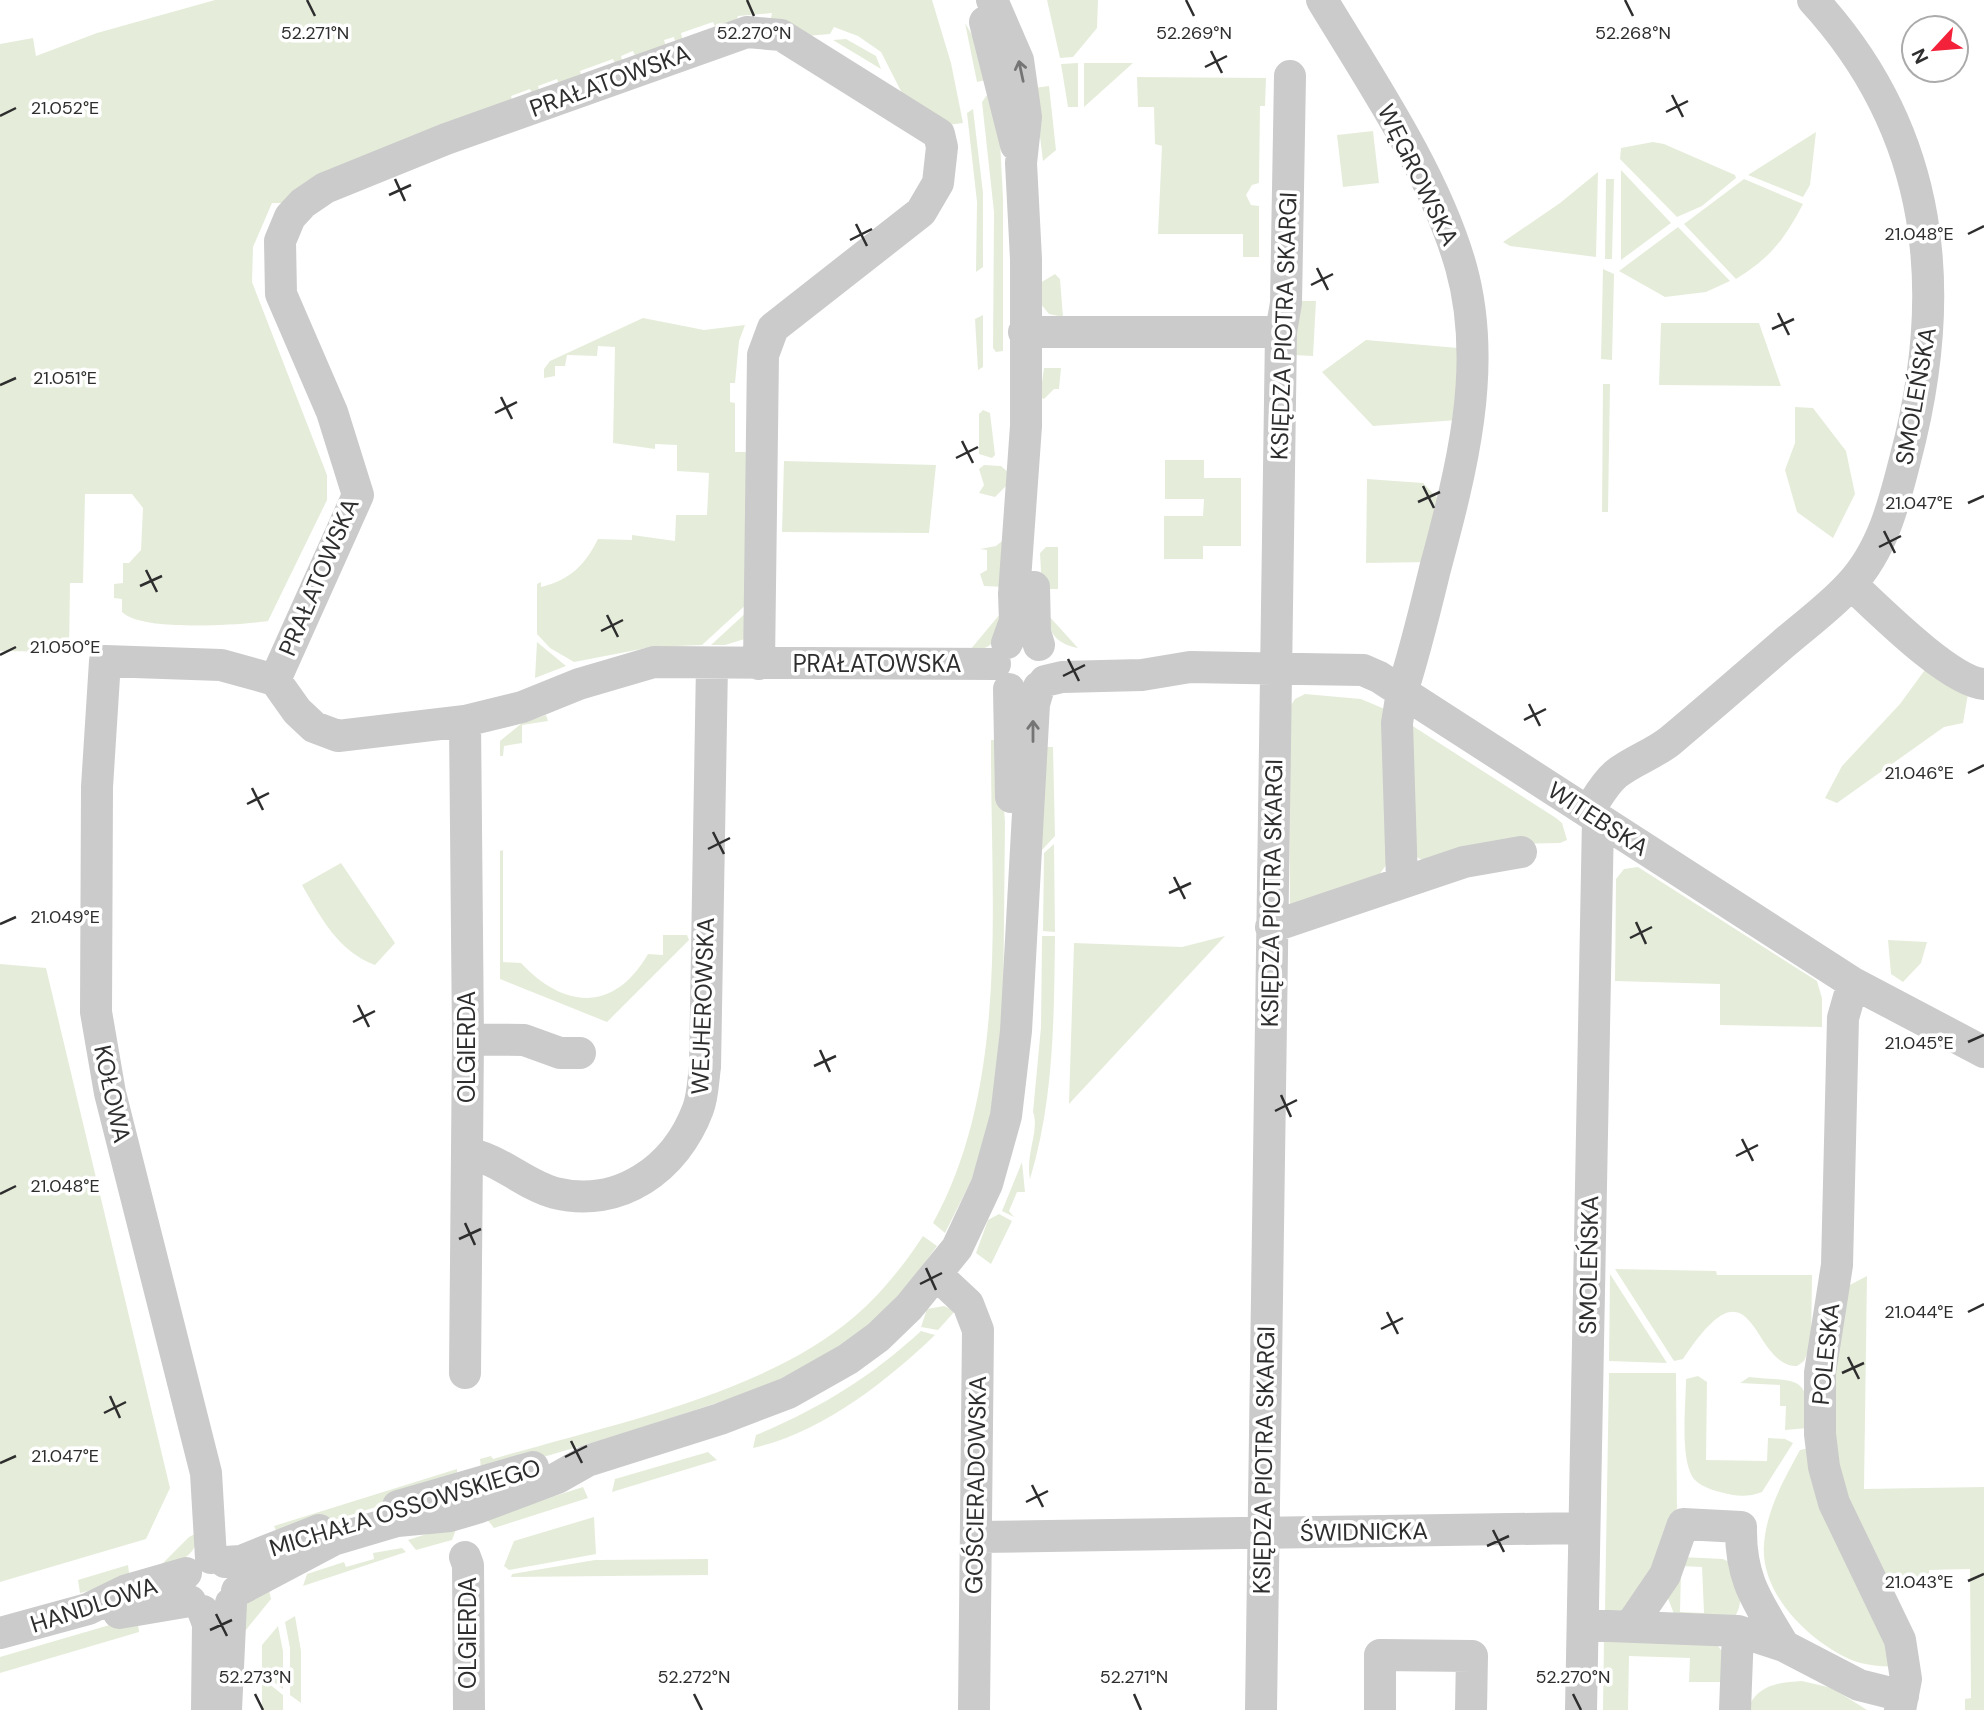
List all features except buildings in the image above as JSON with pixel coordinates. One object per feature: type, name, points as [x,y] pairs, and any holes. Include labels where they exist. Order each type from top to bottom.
[{"type":"street","name":"MICHAŁA OSSOWSKIEGO","points":[[976,0],[990,36],[1002,100],[1021,163]]},
{"type":"street","name":"MICHAŁA OSSOWSKIEGO","points":[[212,1586],[241,1560],[333,1526],[552,1462],[587,1461],[752,1408],[811,1382],[878,1337],[937,1275],[957,1248],[975,1213],[999,1147],[1012,1069],[1034,704],[1014,621],[1026,425],[1026,259],[1021,163],[1026,117],[1021,68],[992,0]]},
{"type":"street","name":"WĘGROWSKA","points":[[1322,0],[1404,136],[1444,220],[1461,267],[1474,345],[1464,463],[1402,692],[1397,723],[1402,881]]},
{"type":"street","name":"SMOLEŃSKA","points":[[1581,1710],[1593,816],[1616,775],[1667,744],[1852,584],[1875,550],[1891,513],[1913,432],[1930,321],[1928,250],[1915,180],[1894,125],[1872,80],[1830,19],[1813,0]]},
{"type":"street","name":"PRAŁATOWSKA","points":[[275,680],[358,495],[332,412],[281,295],[280,241],[290,217],[303,203],[325,187],[446,139],[747,32],[781,36],[796,44],[939,134],[942,147],[938,183],[921,212],[773,328],[763,355],[759,664]]},
{"type":"street","name":"KSIĘDZA PIOTRA SKARGI","points":[[1261,1710],[1281,332],[1286,303],[1290,76]]},
{"type":"street","points":[[1024,332],[1281,332]]},
{"type":"street","points":[[1852,584],[1953,671],[1974,684],[1984,684]]},
{"type":"street","name":"PRAŁATOWSKA","points":[[104,662],[221,665],[275,680],[314,727],[338,736],[465,721],[522,706],[579,684],[654,662],[1026,666]]},
{"type":"street","name":"KOŁOWA","points":[[104,662],[97,787],[96,1012],[110,1093],[206,1473],[212,1586],[226,1710]]},
{"type":"street","name":"WEJHEROWSKA","points":[[467,1154],[481,1156],[534,1185],[555,1193],[591,1196],[621,1189],[655,1173],[671,1158],[699,1107],[705,1067],[712,664]]},
{"type":"street","name":"WITEBSKA","points":[[1026,666],[1062,677],[1142,675],[1191,667],[1278,666],[1352,668],[1379,677],[1853,983],[1984,1052]]},
{"type":"street","name":"OLGIERDA","points":[[465,721],[468,1039],[465,1373]]},
{"type":"street","points":[[1271,927],[1464,862],[1521,852]]},
{"type":"street","name":"POLESKA","points":[[1853,983],[1843,1018],[1837,1265],[1819,1373],[1820,1434],[1824,1467],[1834,1503],[1900,1640],[1906,1679],[1902,1703]]},
{"type":"street","points":[[468,1039],[524,1040],[560,1053],[580,1053]]},
{"type":"street","name":"GOŚCIERADOWSKA","points":[[937,1275],[968,1304],[978,1330],[974,1710]]},
{"type":"street","points":[[1631,1625],[1665,1576],[1683,1524],[1741,1527],[1741,1551],[1749,1588],[1784,1646]]},
{"type":"street","name":"ŚWIDNICKA","points":[[976,1537],[1584,1528]]},
{"type":"street","name":"OLGIERDA","points":[[465,1557],[468,1565],[469,1710]]},
{"type":"street","name":"KOŁOWA","points":[[207,1710],[208,1625],[212,1586]]},
{"type":"street","name":"HANDLOWA","points":[[0,1633],[88,1609],[127,1590],[212,1586]]},
{"type":"street","name":"HANDLOWA","points":[[0,1647],[212,1586]]},
{"type":"street","points":[[1583,1625],[1738,1631],[1784,1646],[1859,1685],[1902,1703]]},
{"type":"street","points":[[1735,1710],[1738,1631]]},
{"type":"street","points":[[1380,1710],[1380,1655],[1393,1655],[1472,1656],[1471,1710]]},
{"type":"green space","points":[[215,0],[932,0],[951,63],[963,123],[940,126],[903,95],[881,52],[858,36],[834,27],[830,34],[807,36],[770,22],[772,13],[738,16],[733,29],[716,29],[713,22],[681,33],[683,42],[676,46],[674,37],[664,40],[667,49],[638,63],[633,51],[621,56],[623,64],[616,66],[613,59],[580,71],[582,78],[560,87],[557,79],[538,86],[540,94],[534,97],[530,89],[511,96],[513,104],[282,203],[272,203],[253,247],[252,282],[327,475],[327,500],[268,621],[169,625],[133,618],[122,612],[122,599],[114,598],[114,584],[123,583],[123,563],[129,563],[141,550],[143,508],[132,494],[85,494],[83,583],[70,583],[69,652],[0,651],[0,44],[33,38],[36,56],[97,33]]},
{"type":"green space","points":[[1047,0],[1098,0],[1097,28],[1073,57],[1060,58]]},
{"type":"green space","points":[[965,23],[979,47],[990,79],[977,82]]},
{"type":"green space","points":[[846,39],[876,56],[881,69],[833,40]]},
{"type":"green space","points":[[1078,63],[1078,107],[1068,107],[1061,64]]},
{"type":"green space","points":[[1084,63],[1133,63],[1084,107]]},
{"type":"green space","points":[[1137,77],[1266,78],[1265,106],[1260,106],[1259,183],[1252,185],[1246,195],[1251,205],[1259,206],[1259,257],[1243,257],[1243,234],[1158,234],[1162,146],[1155,144],[1154,107],[1138,107]]},
{"type":"green space","points":[[1049,86],[1056,150],[1043,161],[1034,88]]},
{"type":"green space","points":[[987,95],[1000,141],[1003,198],[1003,351],[996,352],[993,348],[994,212],[982,102]]},
{"type":"green space","points":[[973,109],[983,193],[983,267],[976,272],[977,202],[967,113]]},
{"type":"green space","points":[[1373,131],[1379,183],[1343,187],[1337,135]]},
{"type":"green space","points":[[1816,132],[1810,185],[1803,197],[1748,175]]},
{"type":"green space","points":[[1653,142],[1664,144],[1735,175],[1736,178],[1702,206],[1677,217],[1620,159],[1621,148]]},
{"type":"green space","points":[[1621,170],[1671,223],[1621,260]]},
{"type":"green space","points":[[1598,172],[1596,257],[1510,246],[1503,242],[1560,203]]},
{"type":"green space","points":[[1606,179],[1614,179],[1612,259],[1605,259]]},
{"type":"green space","points":[[1744,179],[1803,204],[1776,247],[1736,279],[1684,224]]},
{"type":"green space","points":[[1678,227],[1730,281],[1706,292],[1665,297],[1619,271]]},
{"type":"green space","points":[[1603,269],[1614,274],[1612,360],[1601,359]]},
{"type":"green space","points":[[1055,274],[1060,279],[1063,317],[1049,314],[1040,303],[1040,283]]},
{"type":"green space","points":[[1297,301],[1316,301],[1313,356],[1294,355]]},
{"type":"green space","points":[[983,315],[983,367],[978,370],[975,319]]},
{"type":"green space","points":[[643,318],[704,330],[745,325],[739,341],[735,383],[730,383],[730,402],[735,403],[735,452],[752,452],[749,602],[702,645],[652,647],[574,662],[550,648],[537,634],[537,584],[541,582],[541,587],[568,576],[582,564],[598,539],[632,540],[632,535],[675,541],[676,515],[707,515],[709,473],[677,471],[677,445],[655,444],[655,449],[613,443],[615,347],[598,346],[597,356],[567,355],[565,366],[555,366],[555,376],[544,378],[544,369],[550,361]]},
{"type":"green space","points":[[1661,323],[1759,323],[1781,386],[1659,385]]},
{"type":"green space","points":[[1366,340],[1458,348],[1458,420],[1373,426],[1322,372]]},
{"type":"green space","points":[[1044,368],[1061,368],[1059,389],[1054,389],[1044,399],[1040,397]]},
{"type":"green space","points":[[1603,384],[1610,384],[1608,512],[1602,512]]},
{"type":"green space","points":[[1795,407],[1813,408],[1846,451],[1855,494],[1833,538],[1797,512],[1785,470],[1795,443]]},
{"type":"green space","points":[[983,410],[990,413],[995,455],[992,458],[979,454],[979,414]]},
{"type":"green space","points":[[1165,460],[1204,460],[1204,478],[1241,478],[1241,546],[1203,546],[1203,559],[1164,559],[1164,516],[1203,516],[1204,499],[1165,499]]},
{"type":"green space","points":[[784,461],[936,465],[929,533],[782,532]]},
{"type":"green space","points":[[984,465],[1001,466],[1010,474],[1009,483],[995,497],[979,493],[984,485],[979,469]]},
{"type":"green space","points":[[1367,479],[1423,483],[1444,505],[1430,562],[1366,563]]},
{"type":"green space","points":[[1007,537],[1005,587],[984,586],[980,574],[987,570],[987,550],[980,549],[996,546]]},
{"type":"green space","points":[[1046,547],[1058,547],[1058,589],[1042,589],[1040,553]]},
{"type":"green space","points":[[749,610],[748,638],[725,645],[711,645]]},
{"type":"green space","points":[[1000,614],[1002,632],[998,637],[985,648],[970,650]]},
{"type":"green space","points":[[1048,615],[1078,648],[1056,638],[1050,628]]},
{"type":"green space","points":[[537,642],[566,666],[535,678]]},
{"type":"green space","points":[[1927,667],[1968,694],[1963,723],[1944,727],[1837,803],[1825,798],[1842,766],[1900,704]]},
{"type":"green space","points":[[1305,694],[1361,699],[1394,713],[1389,861],[1379,875],[1290,906],[1289,708],[1295,699]]},
{"type":"green space","points":[[546,715],[548,721],[522,725],[522,743],[504,746],[503,756],[500,756],[500,741],[522,723]]},
{"type":"green space","points":[[1408,723],[1556,818],[1562,823],[1567,840],[1560,843],[1511,844],[1428,862],[1418,858],[1410,846]]},
{"type":"green space","points":[[991,740],[999,740],[1005,822],[1003,1019],[992,1114],[976,1171],[945,1233],[933,1223],[958,1168],[975,1110],[985,1050],[991,988]]},
{"type":"green space","points":[[1042,747],[1053,747],[1055,836],[1042,850]]},
{"type":"green space","points":[[1054,844],[1055,932],[1043,931],[1044,853]]},
{"type":"green space","points":[[503,850],[503,962],[521,963],[554,989],[571,996],[588,998],[604,995],[620,987],[635,973],[648,954],[663,955],[663,935],[687,935],[689,940],[607,1022],[500,979],[500,851]]},
{"type":"green space","points":[[341,863],[395,943],[375,965],[362,959],[341,942],[324,921],[302,885]]},
{"type":"green space","points":[[1638,867],[1817,981],[1822,998],[1822,1027],[1720,1025],[1720,984],[1615,981],[1616,879],[1624,869]]},
{"type":"green space","points":[[1042,936],[1055,936],[1053,1028],[1044,1119],[1030,1179],[1029,1161],[1035,1126],[1033,1112],[1041,1027]]},
{"type":"green space","points":[[1225,936],[1069,1104],[1074,943],[1182,947]]},
{"type":"green space","points":[[1888,940],[1927,942],[1921,963],[1903,982],[1891,974]]},
{"type":"green space","points":[[0,964],[46,968],[170,1488],[146,1539],[0,1582]]},
{"type":"green space","points":[[1022,1162],[1025,1192],[1017,1192],[1009,1211],[1014,1217],[1002,1211]]},
{"type":"green space","points":[[999,1214],[1012,1221],[991,1264],[976,1253],[988,1220]]},
{"type":"green space","points":[[923,1236],[937,1246],[898,1299],[846,1344],[778,1383],[622,1434],[485,1474],[481,1469],[480,1459],[491,1456],[493,1459],[633,1420],[730,1387],[775,1367],[817,1344],[854,1317],[892,1279]]},
{"type":"green space","points":[[1615,1269],[1716,1271],[1717,1275],[1812,1275],[1811,1345],[1804,1361],[1797,1366],[1782,1361],[1770,1350],[1750,1321],[1739,1313],[1725,1313],[1707,1327],[1683,1359],[1674,1361]]},
{"type":"green space","points":[[1610,1274],[1667,1363],[1609,1361]]},
{"type":"green space","points":[[1867,1276],[1864,1489],[1984,1487],[1984,1710],[1965,1710],[1965,1699],[1971,1698],[1970,1569],[1929,1570],[1929,1588],[1885,1589],[1847,1517],[1827,1442],[1842,1289]]},
{"type":"green space","points":[[944,1306],[955,1311],[938,1330],[921,1327],[927,1309]]},
{"type":"green space","points":[[921,1331],[935,1335],[851,1404],[803,1431],[753,1448],[756,1435],[823,1403],[883,1363]]},
{"type":"green space","points":[[1609,1373],[1676,1373],[1677,1520],[1667,1551],[1621,1620],[1605,1610]]},
{"type":"green space","points":[[1698,1376],[1707,1382],[1706,1460],[1767,1461],[1768,1438],[1785,1439],[1793,1443],[1762,1492],[1731,1495],[1697,1482],[1690,1472],[1685,1447],[1686,1379]]},
{"type":"green space","points":[[1749,1377],[1789,1381],[1803,1389],[1808,1410],[1808,1428],[1785,1430],[1786,1406],[1780,1406],[1780,1385],[1740,1383]]},
{"type":"green space","points":[[1813,1447],[1895,1667],[1855,1661],[1828,1647],[1787,1610],[1769,1579],[1764,1544],[1772,1507],[1800,1450]]},
{"type":"green space","points":[[708,1452],[717,1460],[612,1492],[615,1479]]},
{"type":"green space","points":[[457,1469],[457,1482],[279,1537],[274,1526]]},
{"type":"green space","points":[[583,1487],[588,1498],[494,1528],[486,1518]]},
{"type":"green space","points":[[594,1517],[596,1554],[509,1570],[504,1566],[514,1541]]},
{"type":"green space","points":[[458,1524],[452,1540],[416,1550],[408,1540]]},
{"type":"green space","points":[[197,1533],[194,1548],[186,1557],[159,1567],[189,1537]]},
{"type":"green space","points":[[402,1548],[406,1552],[303,1586],[307,1574],[344,1562],[346,1567],[374,1559],[373,1553]]},
{"type":"green space","points":[[1681,1557],[1723,1559],[1731,1563],[1739,1587],[1740,1602],[1739,1609],[1730,1623],[1676,1619],[1667,1596],[1681,1572],[1680,1612],[1704,1613],[1702,1567],[1680,1566]]},
{"type":"green space","points":[[708,1559],[708,1575],[511,1577],[512,1574],[595,1560]]},
{"type":"green space","points":[[128,1565],[130,1580],[80,1593],[78,1580]]},
{"type":"green space","points":[[268,1585],[271,1599],[245,1631],[245,1606]]},
{"type":"green space","points":[[295,1616],[301,1651],[301,1703],[290,1695],[290,1648],[285,1622]]},
{"type":"green space","points":[[137,1617],[139,1632],[0,1673],[0,1657]]},
{"type":"green space","points":[[278,1626],[283,1651],[283,1689],[262,1673],[262,1645]]},
{"type":"green space","points":[[1604,1638],[1716,1644],[1722,1651],[1728,1682],[1689,1682],[1690,1658],[1629,1656],[1628,1710],[1603,1710]]},
{"type":"green space","points":[[262,1678],[283,1695],[283,1710],[262,1710]]},
{"type":"green space","points":[[1802,1681],[1832,1688],[1867,1710],[1747,1710],[1751,1701],[1769,1686]]}]
